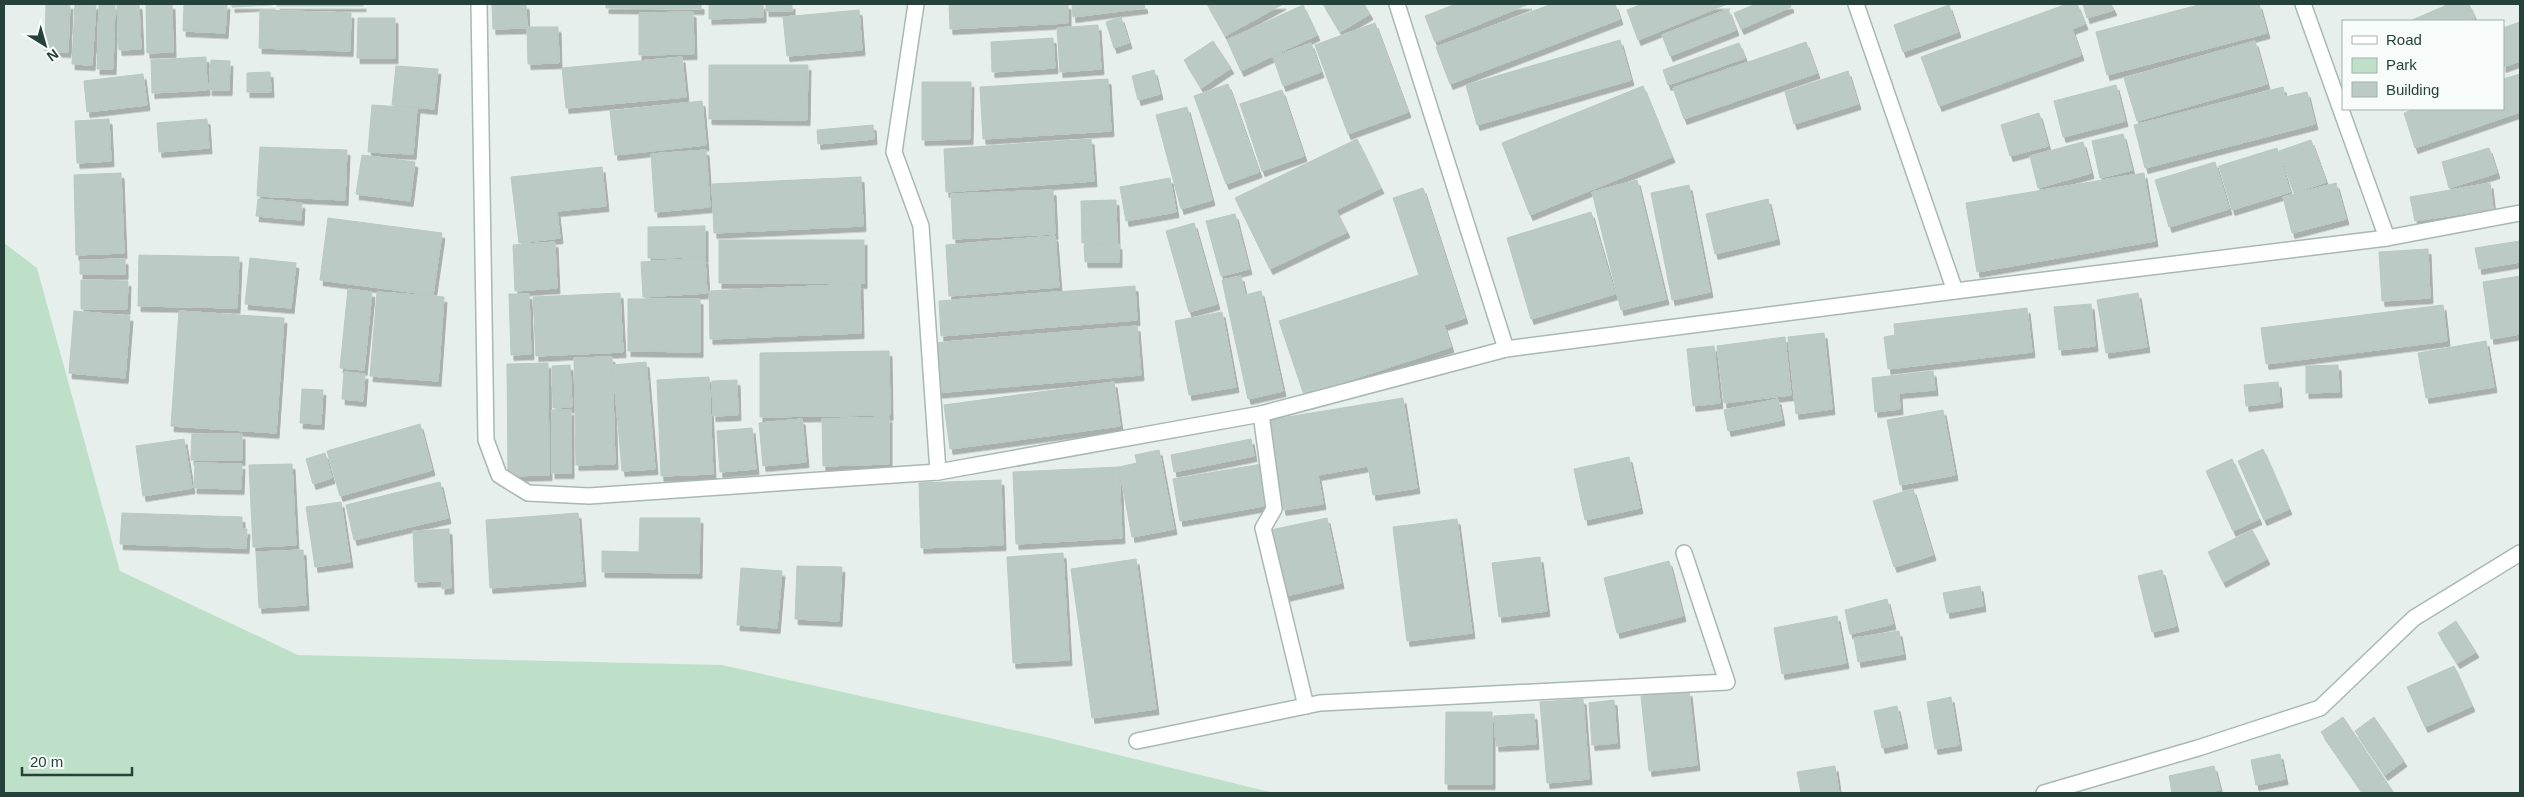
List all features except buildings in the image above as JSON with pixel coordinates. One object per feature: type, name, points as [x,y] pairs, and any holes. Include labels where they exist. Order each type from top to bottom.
[{"type":"street","points":[[479,4],[486,440],[499,475],[528,493],[589,496],[938,472],[1261,414],[1506,350],[1955,291],[2387,238],[2520,213]]},
{"type":"street","points":[[916,4],[894,152],[921,226],[938,472]]},
{"type":"street","points":[[1397,4],[1506,350]]},
{"type":"street","points":[[1856,4],[1955,291]]},
{"type":"street","points":[[2303,4],[2387,238]]},
{"type":"street","points":[[1261,414],[1274,509],[1263,528],[1306,706]]},
{"type":"street","points":[[1137,741],[1320,702],[1727,682],[1684,553]]},
{"type":"street","points":[[2044,793],[2198,748],[2320,708],[2414,618],[2520,553]]},
{"type":"green space","points":[[4,243],[37,268],[120,571],[298,655],[722,665],[1041,736],[1274,793],[4,793]]}]
